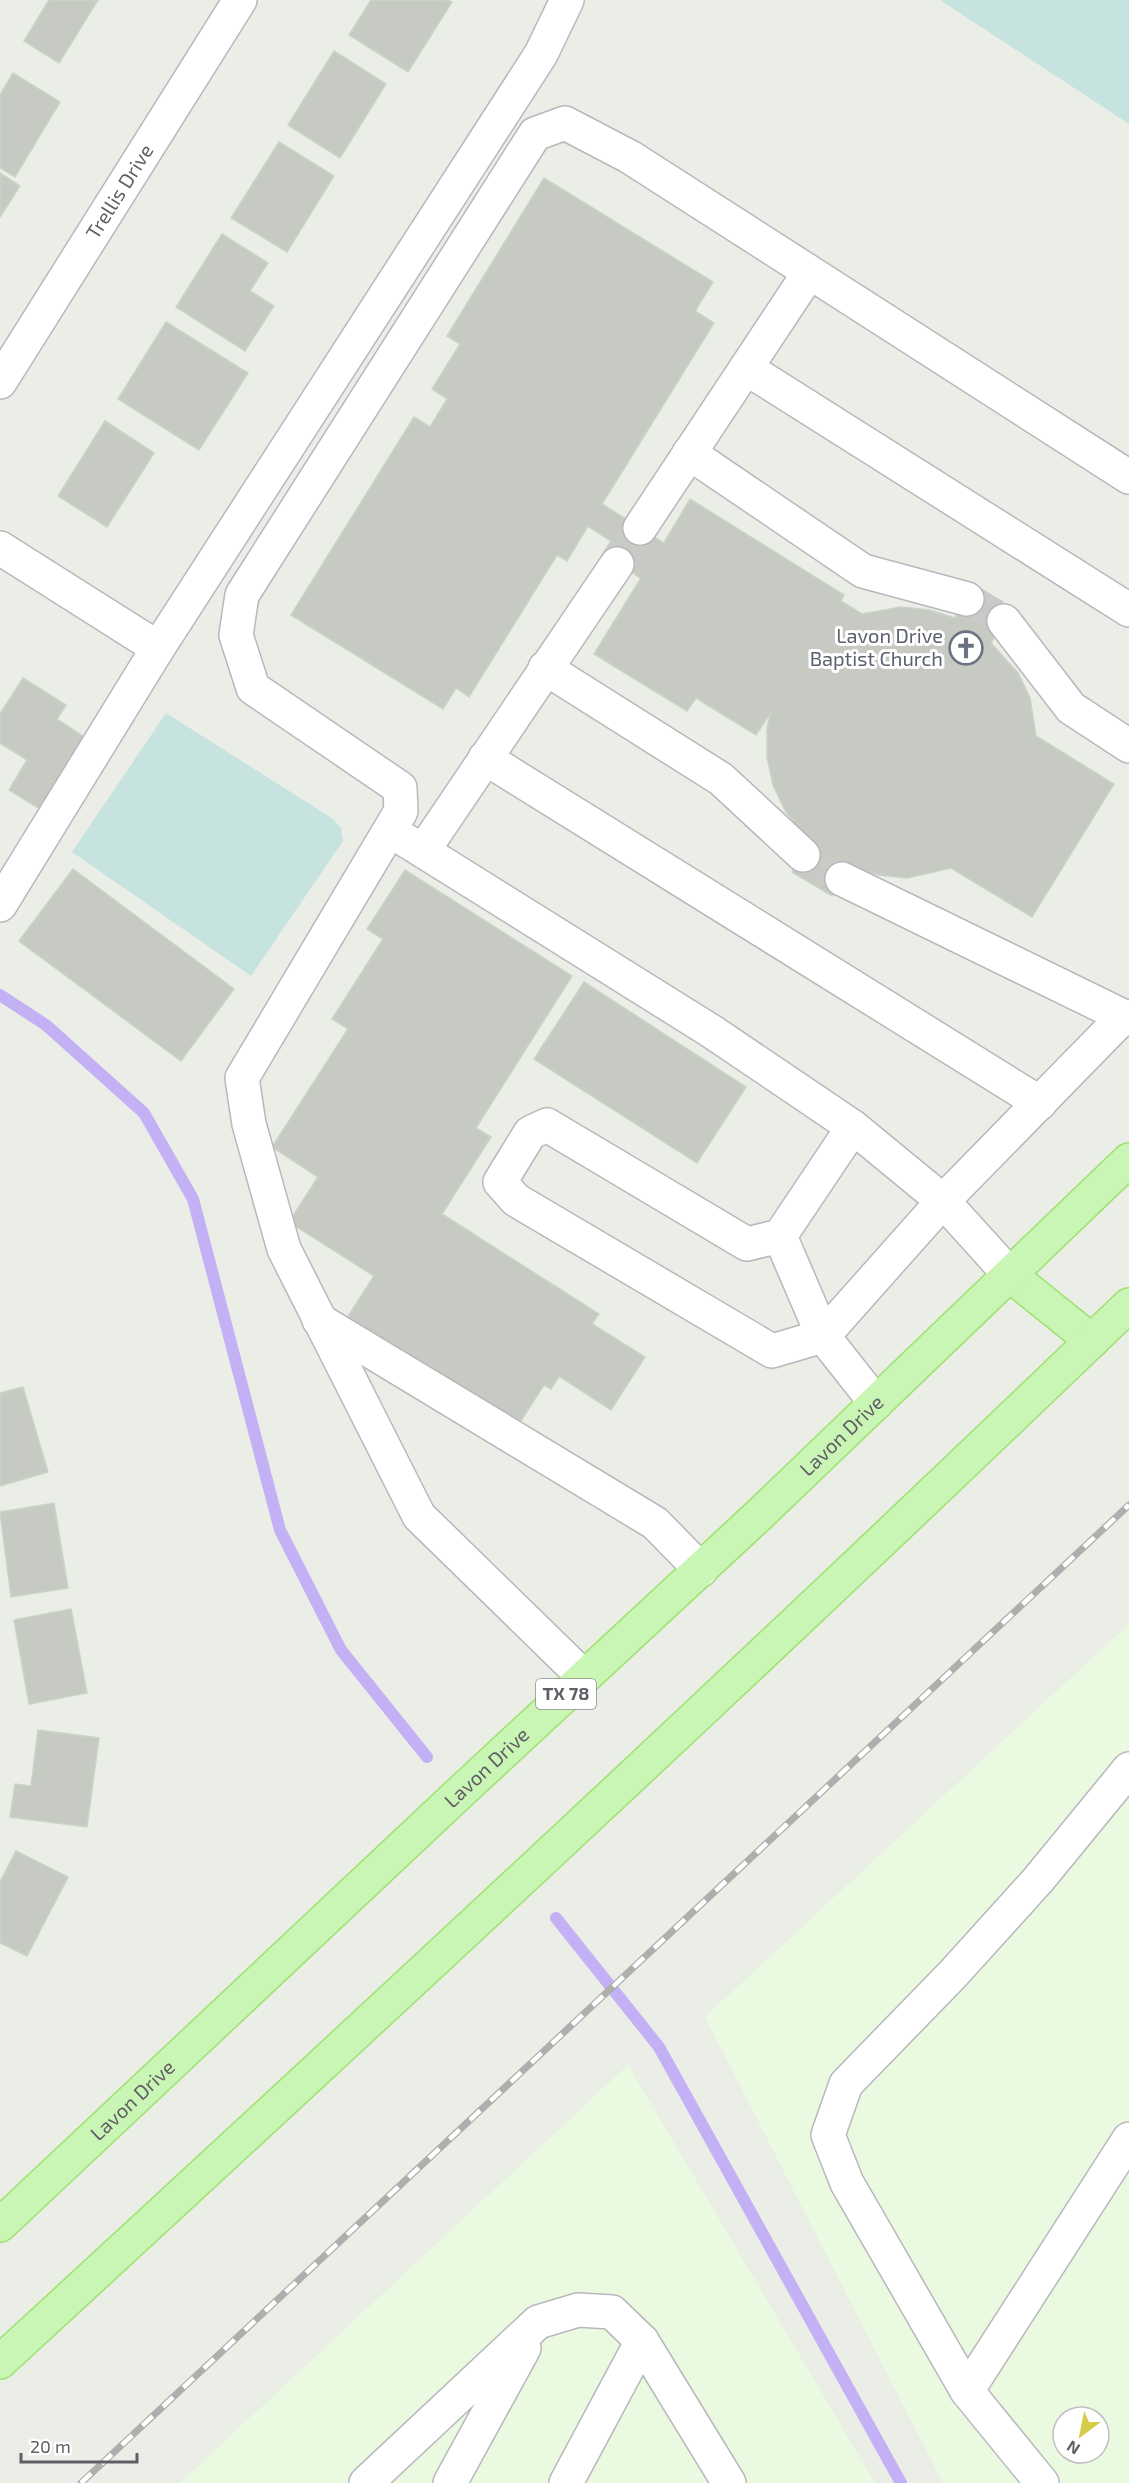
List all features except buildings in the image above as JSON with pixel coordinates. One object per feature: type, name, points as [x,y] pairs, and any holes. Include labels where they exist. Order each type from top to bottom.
[{"type":"main road","name":"Lavon Drive","points":[[0,2225],[701,1570],[1129,1160]]},
{"type":"main road","points":[[1010,1275],[1092,1341]]},
{"type":"main road","points":[[0,2362],[534,1870],[1129,1305]]},
{"type":"street","name":"Trellis Drive","points":[[0,382],[240,0]]},
{"type":"street","points":[[0,905],[158,648],[541,54],[567,0]]},
{"type":"street","points":[[584,1677],[419,1516],[284,1250],[249,1125],[242,1078],[401,811],[400,788],[253,688],[236,635],[242,596],[535,134],[565,123],[630,157],[1129,477]]},
{"type":"street","points":[[640,528],[809,273]]},
{"type":"street","points":[[746,368],[1129,610]]},
{"type":"street","points":[[689,453],[863,571],[967,599]]},
{"type":"street","points":[[0,548],[158,648]]},
{"type":"street","points":[[423,851],[616,564]]},
{"type":"street","points":[[1004,621],[1071,708],[1129,746]]},
{"type":"street","points":[[545,668],[722,779],[803,855]]},
{"type":"street","points":[[485,758],[1040,1103]]},
{"type":"street","points":[[389,830],[711,1030],[853,1127],[943,1201],[1010,1275]]},
{"type":"street","points":[[843,879],[1126,1018],[943,1201],[823,1336],[772,1351],[516,1200],[500,1182],[530,1133],[547,1125],[747,1244],[780,1236],[853,1127]]},
{"type":"street","points":[[780,1236],[823,1336],[876,1403]]},
{"type":"street","points":[[319,1320],[655,1523],[701,1570]]},
{"type":"street","points":[[1042,2483],[967,2391],[847,2183],[828,2135],[846,2084],[953,1974],[1030,1889],[1129,1769]]},
{"type":"street","points":[[967,2391],[1129,2139]]},
{"type":"street","points":[[366,2483],[538,2322],[578,2310],[612,2312],[642,2341],[715,2475]]},
{"type":"street","points":[[450,2483],[538,2322]]},
{"type":"street","points":[[566,2483],[642,2341]]},
{"type":"shaded area","points":[[940,0],[1129,0],[1129,124]]},
{"type":"shaded area","points":[[166,713],[333,819],[341,828],[343,841],[251,976],[72,852]]},
{"type":"shaded area","points":[[1129,1624],[1129,2483],[943,2483],[705,2017]]},
{"type":"shaded area","points":[[628,2065],[875,2483],[180,2483]]},
{"type":"waterway","points":[[0,995],[46,1025],[144,1113],[193,1199],[280,1530],[341,1650],[427,1757]]},
{"type":"waterway","points":[[556,1918],[659,2047],[901,2483]]},
{"type":"tunnel","points":[[617,564],[640,528]]},
{"type":"tunnel","points":[[967,599],[1004,621]]},
{"type":"tunnel","points":[[803,855],[842,879]]},
{"type":"railway","points":[[81,2483],[1129,1505]]},
{"type":"place","name":"Lavon Drive Baptist Church","points":[[966,648]]}]
